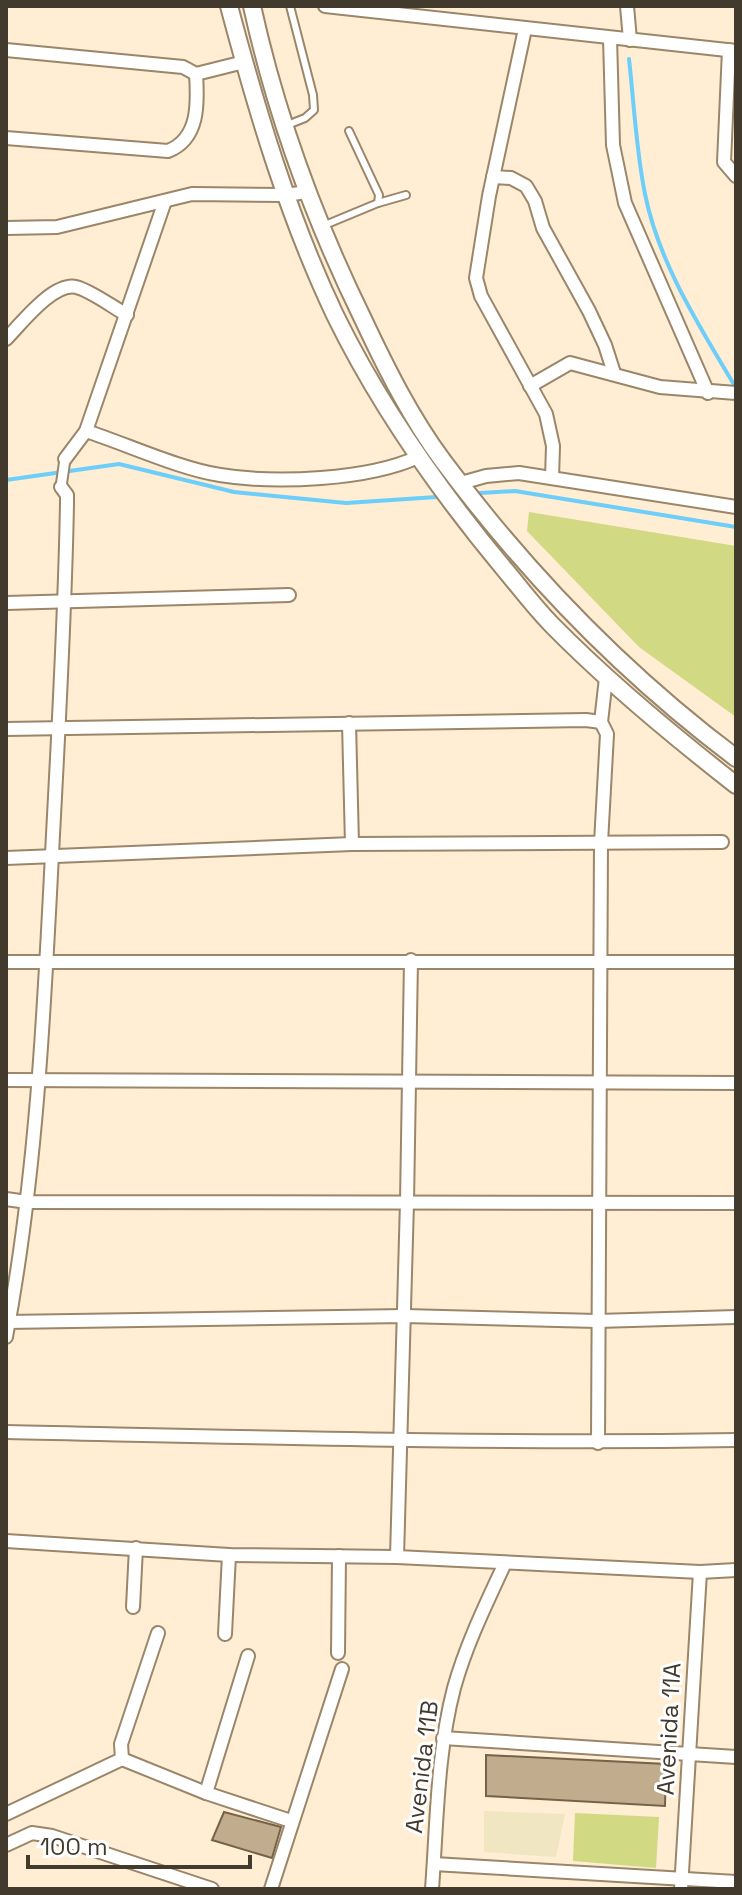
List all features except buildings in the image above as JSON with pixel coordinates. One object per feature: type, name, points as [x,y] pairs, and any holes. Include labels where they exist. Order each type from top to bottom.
[{"type":"main road","points":[[229,6],[285,195],[334,313],[371,382],[418,457],[476,535],[541,613],[606,678],[736,785]]},
{"type":"main road","points":[[252,6],[264,64],[307,192],[390,376],[442,460],[529,567],[582,626],[626,669],[736,758]]},
{"type":"street","points":[[325,6],[732,50],[724,162],[736,176]]},
{"type":"street","points":[[627,6],[630,40]]},
{"type":"street","points":[[525,29],[493,177],[476,278],[481,296],[546,414],[551,430],[552,478]]},
{"type":"street","points":[[610,38],[613,145],[625,203],[708,393]]},
{"type":"street","points":[[6,50],[183,67],[196,74],[244,62]]},
{"type":"street","points":[[6,138],[168,151],[182,146],[193,131],[196,74]]},
{"type":"street","points":[[493,177],[511,178],[526,186],[535,201],[543,228],[595,322],[614,373]]},
{"type":"street","points":[[6,228],[57,227],[192,194],[285,195],[307,192]]},
{"type":"street","points":[[6,1337],[27,1202],[48,960],[65,604],[67,495],[61,487],[65,459],[86,431],[165,201]]},
{"type":"street","points":[[6,339],[48,297],[62,288],[76,287],[127,315]]},
{"type":"street","points":[[530,386],[570,363],[660,387],[736,393]]},
{"type":"street","points":[[86,431],[219,475],[309,479],[394,468],[418,457]]},
{"type":"street","points":[[461,483],[486,476],[519,473],[736,507]]},
{"type":"street","points":[[6,603],[65,604],[289,595]]},
{"type":"street","points":[[598,1443],[601,843],[607,734],[601,722],[606,678]]},
{"type":"street","points":[[6,729],[601,722]]},
{"type":"street","points":[[349,723],[352,844]]},
{"type":"street","points":[[6,858],[352,844],[722,842]]},
{"type":"street","points":[[397,1557],[411,960]]},
{"type":"street","points":[[6,962],[736,962]]},
{"type":"street","points":[[6,1080],[736,1083]]},
{"type":"street","points":[[6,1199],[27,1202],[736,1203]]},
{"type":"street","points":[[7,1322],[405,1316],[597,1321],[736,1317]]},
{"type":"street","points":[[6,1432],[400,1441],[598,1443],[736,1440]]},
{"type":"street","points":[[6,1541],[229,1555],[397,1557],[700,1572],[736,1570]]},
{"type":"street","points":[[133,1607],[136,1548]]},
{"type":"street","points":[[225,1634],[229,1555]]},
{"type":"street","points":[[338,1653],[339,1556]]},
{"type":"street","name":"Avenida 11B","points":[[432,1889],[443,1738],[454,1688],[470,1641],[505,1563]]},
{"type":"street","name":"Avenida 11A","points":[[682,1884],[700,1572]]},
{"type":"street","points":[[122,1759],[121,1744],[158,1633]]},
{"type":"street","points":[[206,1793],[248,1656]]},
{"type":"street","points":[[271,1889],[342,1669]]},
{"type":"street","points":[[443,1738],[736,1757]]},
{"type":"street","points":[[6,1814],[122,1759],[206,1793],[291,1821]]},
{"type":"street","points":[[19,1809],[32,1833]]},
{"type":"street","points":[[6,1845],[32,1833],[52,1836],[212,1889]]},
{"type":"street","points":[[434,1864],[682,1884],[736,1882]]},
{"type":"lane","points":[[284,126],[305,118],[314,110],[290,6]]},
{"type":"lane","points":[[349,131],[379,195],[378,203]]},
{"type":"lane","points":[[322,227],[378,203],[406,195]]},
{"type":"green space","points":[[529,512],[736,546],[736,717],[639,647],[527,531]]},
{"type":"green space","points":[[575,1813],[659,1817],[656,1868],[573,1861]]},
{"type":"sand","points":[[484,1811],[565,1814],[556,1857],[484,1852]]},
{"type":"waterway","points":[[629,59],[639,161],[651,220],[682,294],[736,388]]},
{"type":"waterway","points":[[6,480],[119,464],[234,492],[346,503],[437,497]]},
{"type":"waterway","points":[[480,493],[515,491],[736,527]]}]
